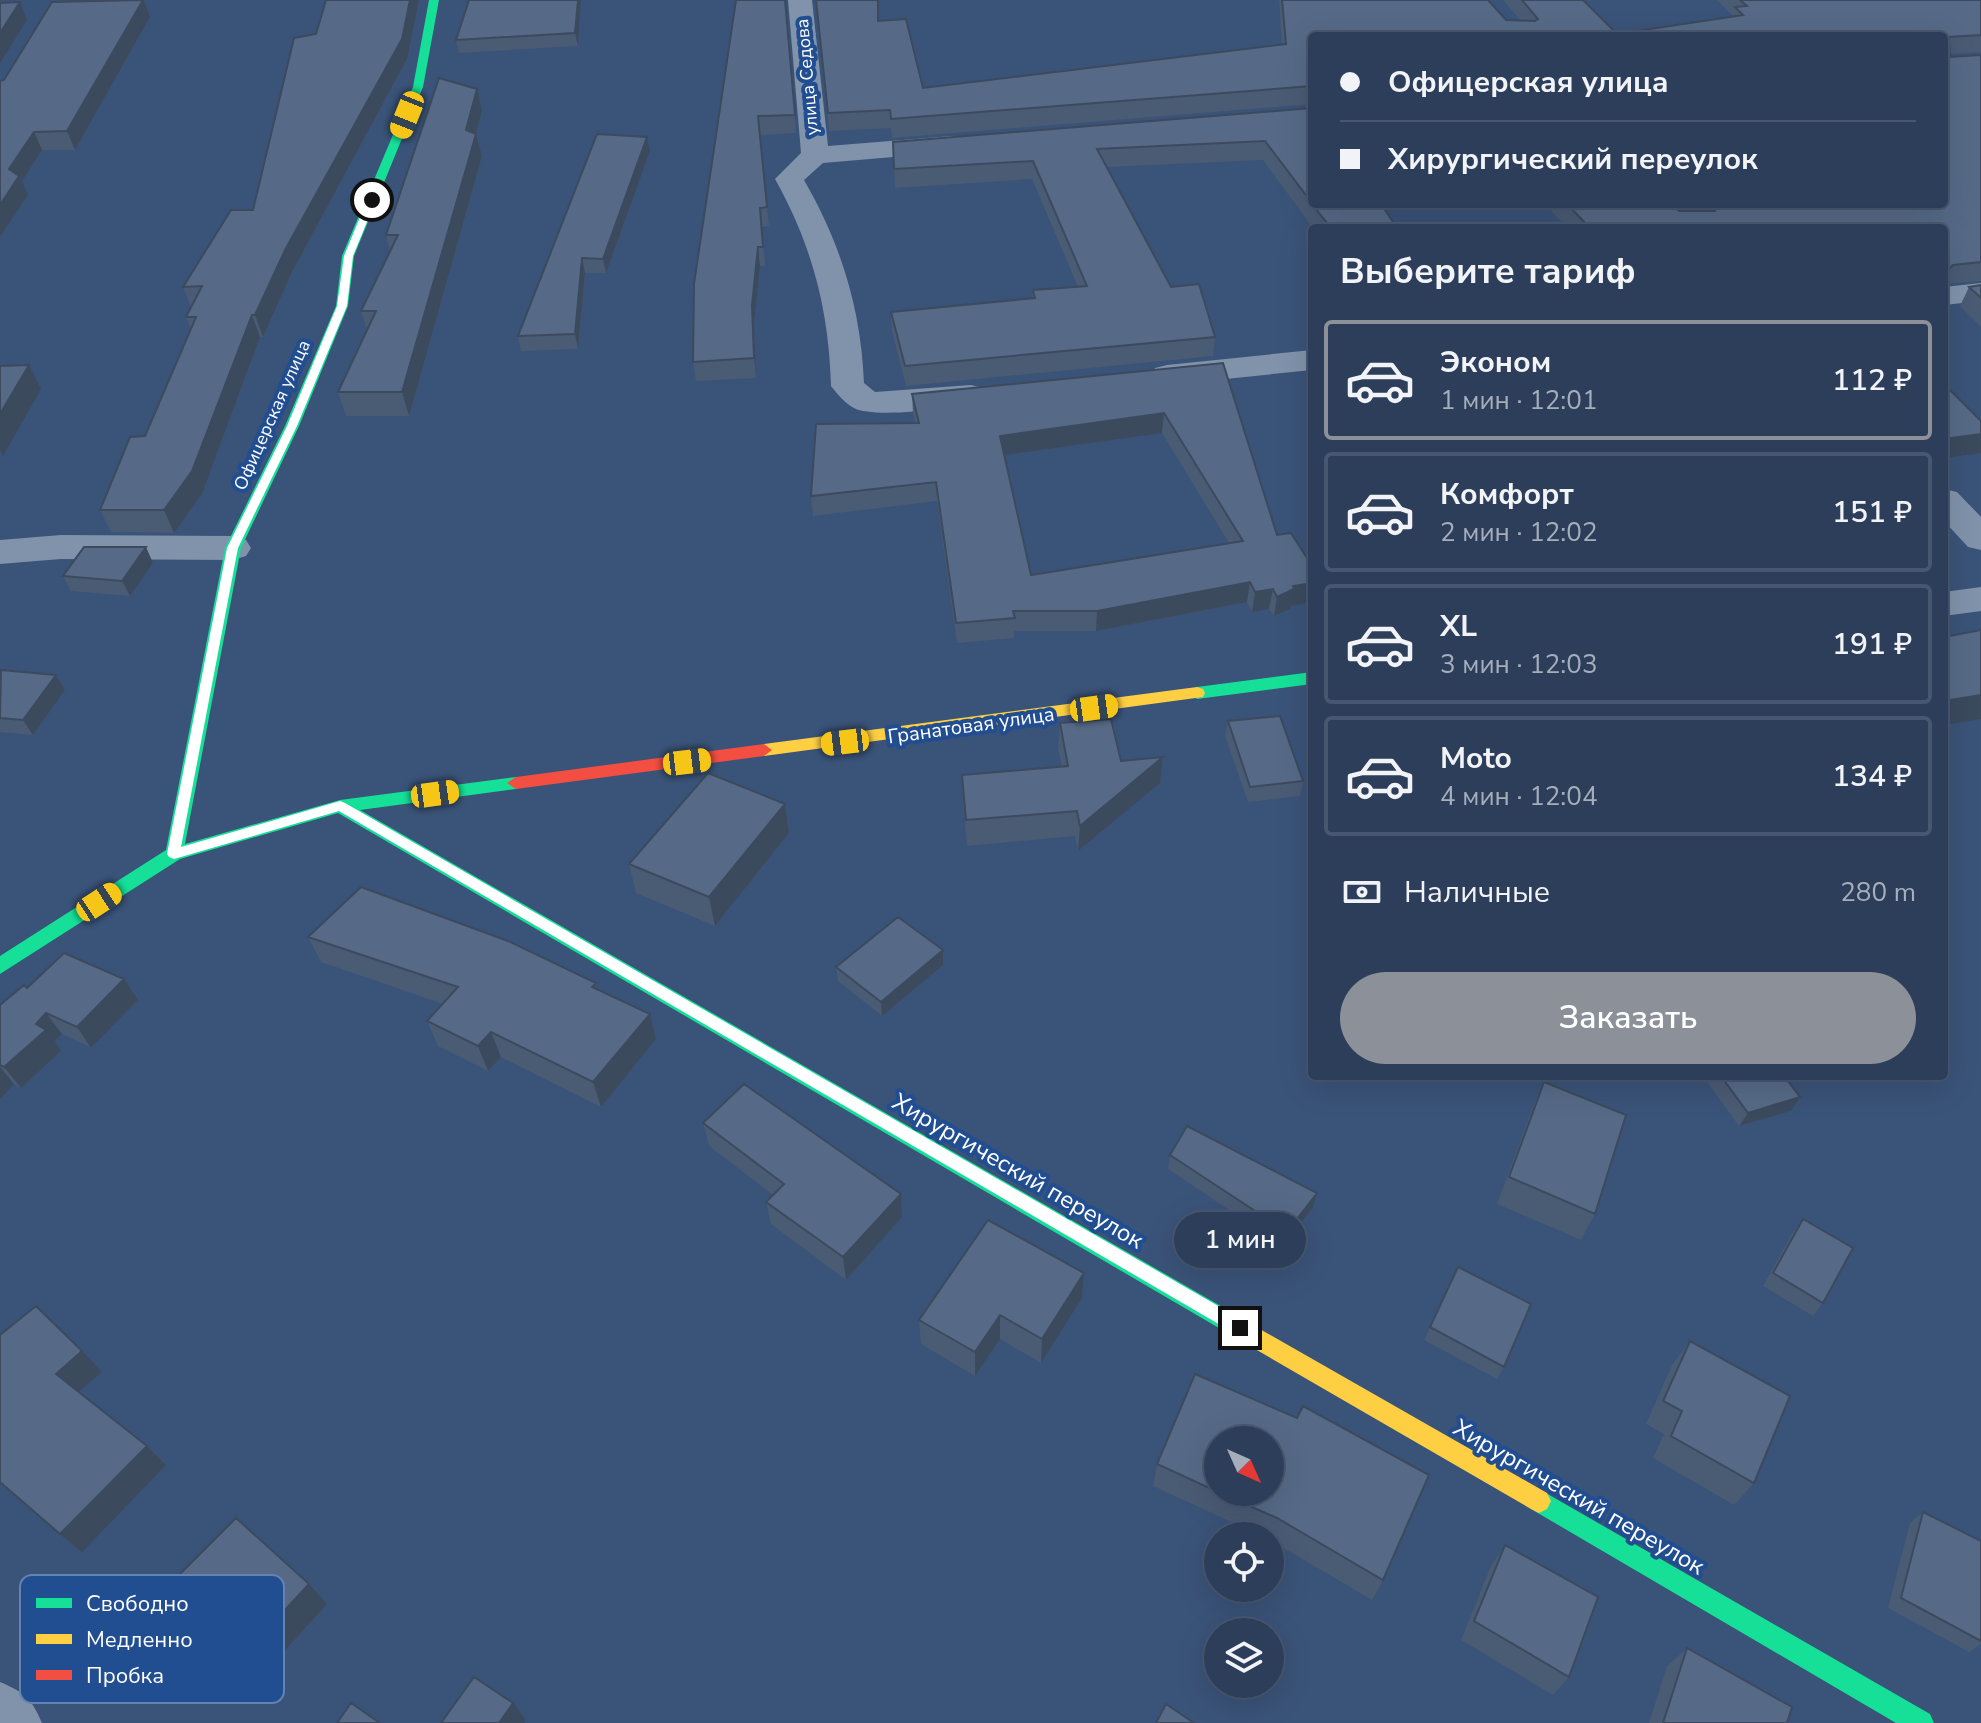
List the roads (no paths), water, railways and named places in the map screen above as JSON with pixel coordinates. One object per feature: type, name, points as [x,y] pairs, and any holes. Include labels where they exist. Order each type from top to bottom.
[{"type":"street","name":"Офицерская улица","points":[[174,854],[233,548],[292,426],[342,306],[348,256],[418,87],[434,0]]},
{"type":"street","name":"улица Седова","points":[[800,0],[815,155]]},
{"type":"street","points":[[986,141],[815,155],[789,179],[818,233],[836,292],[847,341],[848,386],[867,402],[899,402],[994,392]]},
{"type":"street","points":[[1948,296],[1981,292]]},
{"type":"street","points":[[1137,378],[1308,360]]},
{"type":"street","points":[[1948,504],[1981,539]]},
{"type":"street","points":[[0,552],[61,547],[233,548]]},
{"type":"street","points":[[1948,603],[1981,599]]},
{"type":"street","name":"Гранатовая улица","points":[[0,966],[174,854],[340,806],[1308,679]]},
{"type":"street","name":"Хирургический переулок","points":[[340,806],[1921,1723]]},
{"type":"street","points":[[0,1714],[10,1723]]}]
